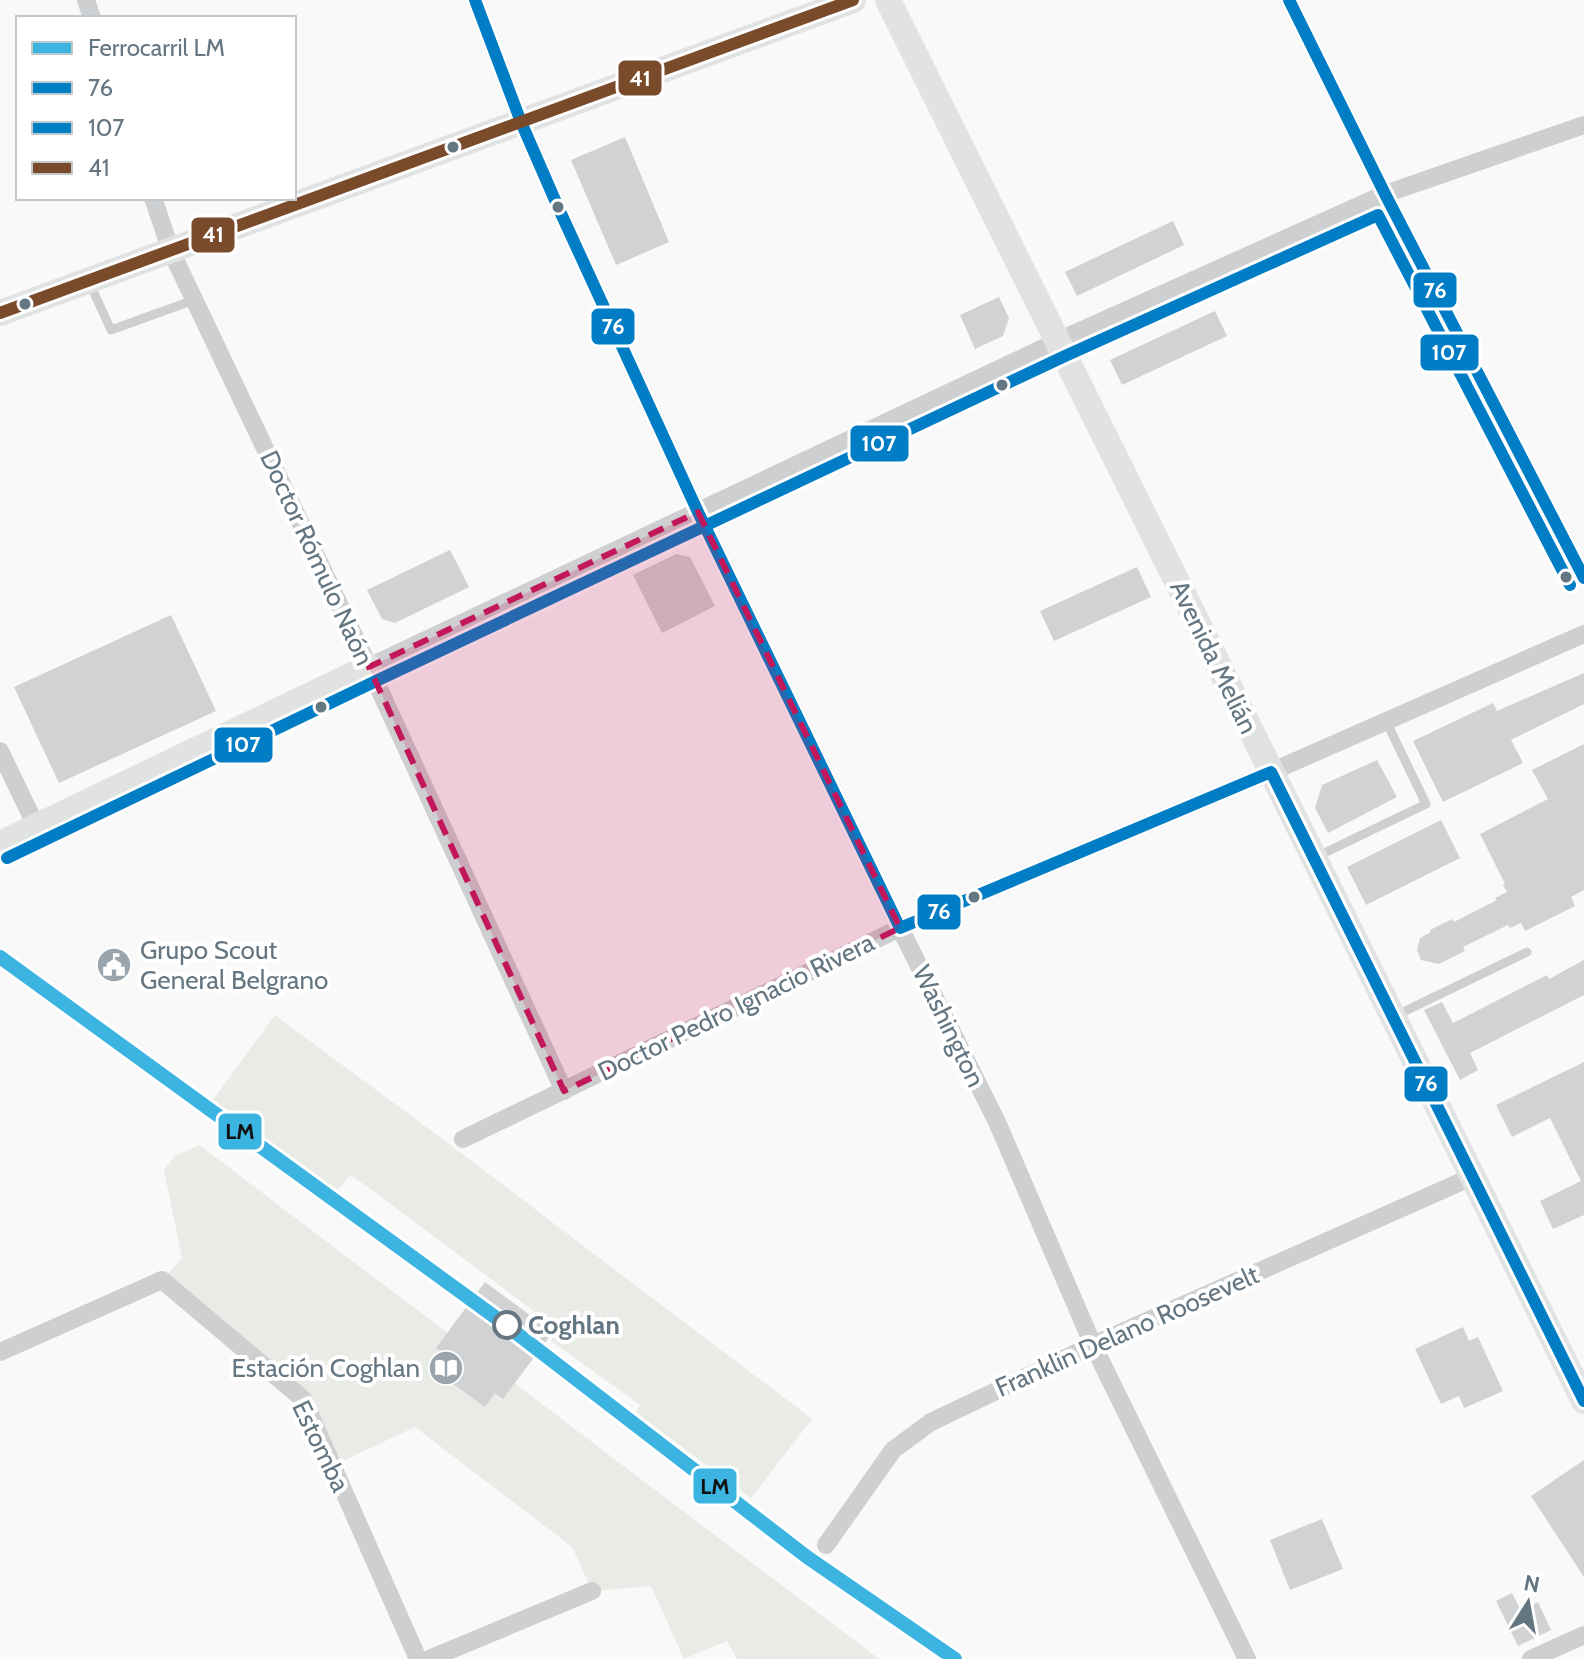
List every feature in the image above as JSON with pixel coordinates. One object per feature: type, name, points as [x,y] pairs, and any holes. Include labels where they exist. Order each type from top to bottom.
[{"type":"street","name":"Washington","points":[[475,0],[521,122],[558,207],[698,512],[997,1122],[1093,1345],[1247,1659]]},
{"type":"street","points":[[0,313],[853,0]]},
{"type":"street","name":"Avenida Melián","points":[[888,0],[1584,1401]]},
{"type":"street","points":[[1289,0],[1385,194],[1584,578]]},
{"type":"street","points":[[0,844],[1058,341],[1385,194],[1584,125]]},
{"type":"street","name":"Doctor Rómulo Naón","points":[[154,200],[171,251],[369,667],[564,1091]]},
{"type":"street","name":"Doctor Pedro Ignacio Rivera","points":[[463,1139],[900,928],[1271,772],[1584,634]]},
{"type":"street","points":[[0,751],[37,828]]},
{"type":"street","name":"Franklin Delano Roosevelt","points":[[826,1545],[893,1450],[931,1422],[1093,1345],[1474,1176]]},
{"type":"street","name":"Estomba","points":[[0,1352],[162,1280],[303,1399],[418,1659]]},
{"type":"street","points":[[429,1659],[592,1591]]},
{"type":"street","points":[[1531,1659],[1584,1635]]},
{"type":"lane","points":[[89,281],[111,330],[194,300]]},
{"type":"lane","points":[[1314,858],[1426,804],[1386,721]]},
{"type":"lane","points":[[1393,1016],[1527,952]]},
{"type":"highlighted area","points":[[698,512],[900,928],[564,1091],[369,667]]},
{"type":"shaded area","points":[[275,1015],[812,1419],[751,1498],[636,1413],[640,1405],[551,1341],[558,1329],[368,1187],[350,1175],[337,1191],[213,1100]]},
{"type":"shaded area","points":[[199,1145],[879,1659],[737,1659],[727,1641],[684,1659],[651,1586],[592,1591],[572,1547],[415,1427],[332,1466],[303,1399],[162,1280],[182,1258],[164,1170],[174,1157]]},
{"type":"building","points":[[625,137],[669,242],[616,265],[571,160]]},
{"type":"building","points":[[1173,221],[1184,245],[1077,296],[1065,272]]},
{"type":"building","points":[[999,297],[1009,318],[1003,336],[975,349],[960,315]]},
{"type":"building","points":[[1215,311],[1227,336],[1122,385],[1110,360]]},
{"type":"building","points":[[450,550],[469,587],[395,623],[382,619],[367,590]]},
{"type":"building","points":[[676,554],[690,557],[715,606],[662,633],[633,575]]},
{"type":"building","points":[[1137,567],[1151,597],[1054,641],[1040,611]]},
{"type":"building","points":[[171,615],[216,711],[59,783],[14,687]]},
{"type":"building","points":[[1584,673],[1584,704],[1511,740],[1523,763],[1443,802],[1413,741],[1493,703],[1497,711]]},
{"type":"building","points":[[1584,744],[1584,890],[1571,897],[1575,906],[1525,931],[1521,923],[1510,928],[1508,925],[1463,947],[1465,951],[1439,964],[1421,960],[1417,950],[1420,938],[1430,930],[1452,919],[1454,922],[1507,892],[1480,834],[1548,799],[1532,770]]},
{"type":"building","points":[[1377,760],[1397,797],[1328,833],[1315,808],[1322,785]]},
{"type":"building","points":[[1441,820],[1460,858],[1366,905],[1347,867]]},
{"type":"building","points":[[1584,960],[1584,995],[1470,1053],[1478,1070],[1460,1080],[1424,1010],[1442,1002],[1453,1023],[1547,975],[1549,979]]},
{"type":"building","points":[[1584,1062],[1584,1215],[1553,1229],[1540,1201],[1581,1181],[1550,1118],[1512,1137],[1496,1105]]},
{"type":"building","points":[[485,1282],[553,1332],[503,1399],[495,1393],[485,1407],[434,1370],[445,1354],[436,1348]]},
{"type":"building","points":[[1463,1327],[1469,1341],[1478,1337],[1503,1391],[1464,1408],[1459,1396],[1441,1404],[1415,1349]]},
{"type":"building","points":[[1584,1460],[1584,1577],[1531,1496]]},
{"type":"building","points":[[1322,1519],[1343,1569],[1290,1590],[1270,1540]]},
{"type":"building","points":[[1512,1593],[1521,1611],[1538,1602],[1551,1630],[1518,1646],[1496,1601]]},
{"type":"rail line","name":"LM","points":[[0,957],[506,1325],[807,1557],[955,1659]]},
{"type":"transit line","name":"76","points":[[475,0],[521,122],[558,207],[698,512],[900,928],[1271,772],[1584,1401]]},
{"type":"transit line","name":"41","points":[[0,313],[853,0]]},
{"type":"transit line","name":"76","points":[[1289,0],[1385,194],[1584,578]]},
{"type":"transit line","name":"107","points":[[7,858],[1065,356],[1378,215],[1570,585]]},
{"type":"place","name":"Grupo Scout General Belgrano","points":[[114,965]]},
{"type":"place","name":"Coghlan","points":[[507,1325]]},
{"type":"place","name":"Estación Coghlan","points":[[446,1368]]}]
